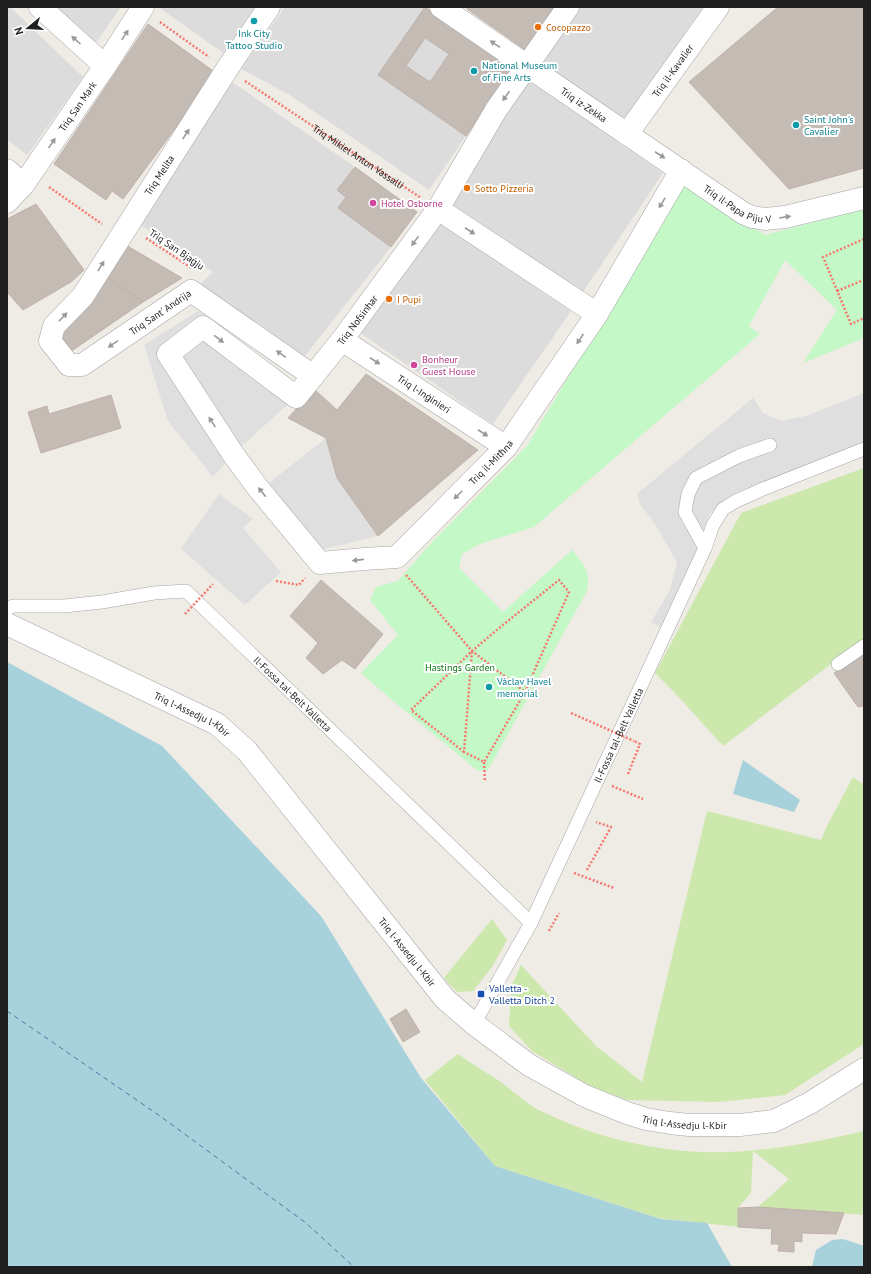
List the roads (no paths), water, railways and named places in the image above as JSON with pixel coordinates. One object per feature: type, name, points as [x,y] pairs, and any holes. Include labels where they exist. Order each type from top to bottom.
[{"type":"street","points":[[40,7],[105,66]]},
{"type":"street","name":"Triq Melita","points":[[50,341],[54,326],[83,296],[227,69],[269,7]]},
{"type":"street","name":"Triq iz-Zekka","points":[[441,7],[627,134]]},
{"type":"street","name":"Triq Nofsinhar","points":[[397,557],[320,563],[258,488],[233,454],[168,354],[203,327],[296,397],[342,340],[438,209],[496,110],[568,7]]},
{"type":"street","name":"Triq il-Kavalier","points":[[627,134],[718,7]]},
{"type":"street","name":"Triq San Mark","points":[[7,202],[26,180],[105,66],[143,8]]},
{"type":"street","name":"Triq il-Papa Piju V","points":[[627,134],[752,217],[766,219],[805,213],[864,198]]},
{"type":"street","points":[[7,170],[26,180]]},
{"type":"street","name":"Triq il-Mitħna","points":[[397,557],[506,447],[597,314],[681,170]]},
{"type":"street","points":[[438,209],[597,314]]},
{"type":"street","name":"Triq Sant' Andrija","points":[[50,341],[69,365],[82,365],[191,290],[313,376]]},
{"type":"street","name":"Triq l-Inġinieri","points":[[342,340],[506,447]]},
{"type":"street","name":"Triq l-Assedju l-Kbir","points":[[7,624],[218,724],[247,751],[445,999],[474,1024],[528,1065],[585,1096],[627,1113],[670,1124],[689,1126],[740,1125],[774,1121],[810,1103],[864,1069]]},
{"type":"lane","points":[[705,548],[685,512],[688,494],[696,478],[739,456],[770,445]]},
{"type":"lane","name":"Il-Fossa tal-Belt Valletta","points":[[474,1024],[531,923],[705,548],[713,525],[723,509],[736,501],[763,489],[864,449]]},
{"type":"lane","name":"Il-Fossa tal-Belt Valletta","points":[[7,609],[13,606],[64,606],[102,602],[154,593],[186,591],[531,923]]},
{"type":"lane","points":[[838,664],[864,646]]},
{"type":"water","points":[[7,662],[162,746],[321,916],[421,1078],[495,1166],[661,1219],[707,1223],[732,1267],[7,1267]]},
{"type":"water","points":[[743,760],[800,800],[794,812],[733,794]]},
{"type":"water","points":[[843,1239],[864,1246],[864,1267],[812,1267],[816,1250],[832,1240]]},
{"type":"place","name":"Ink City Tattoo Studio","points":[[254,21]]},
{"type":"place","name":"Cocopazzo","points":[[538,27]]},
{"type":"place","name":"National Museum of Fine Arts","points":[[474,71]]},
{"type":"place","name":"Saint John's Cavalier","points":[[796,125]]},
{"type":"place","name":"Sotto Pizzeria","points":[[467,188]]},
{"type":"place","name":"Hotel Osborne","points":[[373,203]]},
{"type":"place","name":"I Pupi","points":[[389,299]]},
{"type":"place","name":"Bonheur Guest House","points":[[414,365]]},
{"type":"place","name":"Václav Havel memorial","points":[[489,687]]},
{"type":"place","name":"Valletta - Valletta Ditch 2","points":[[481,994]]},
{"type":"park label","name":"Hastings Garden","points":[[460,667]]}]
